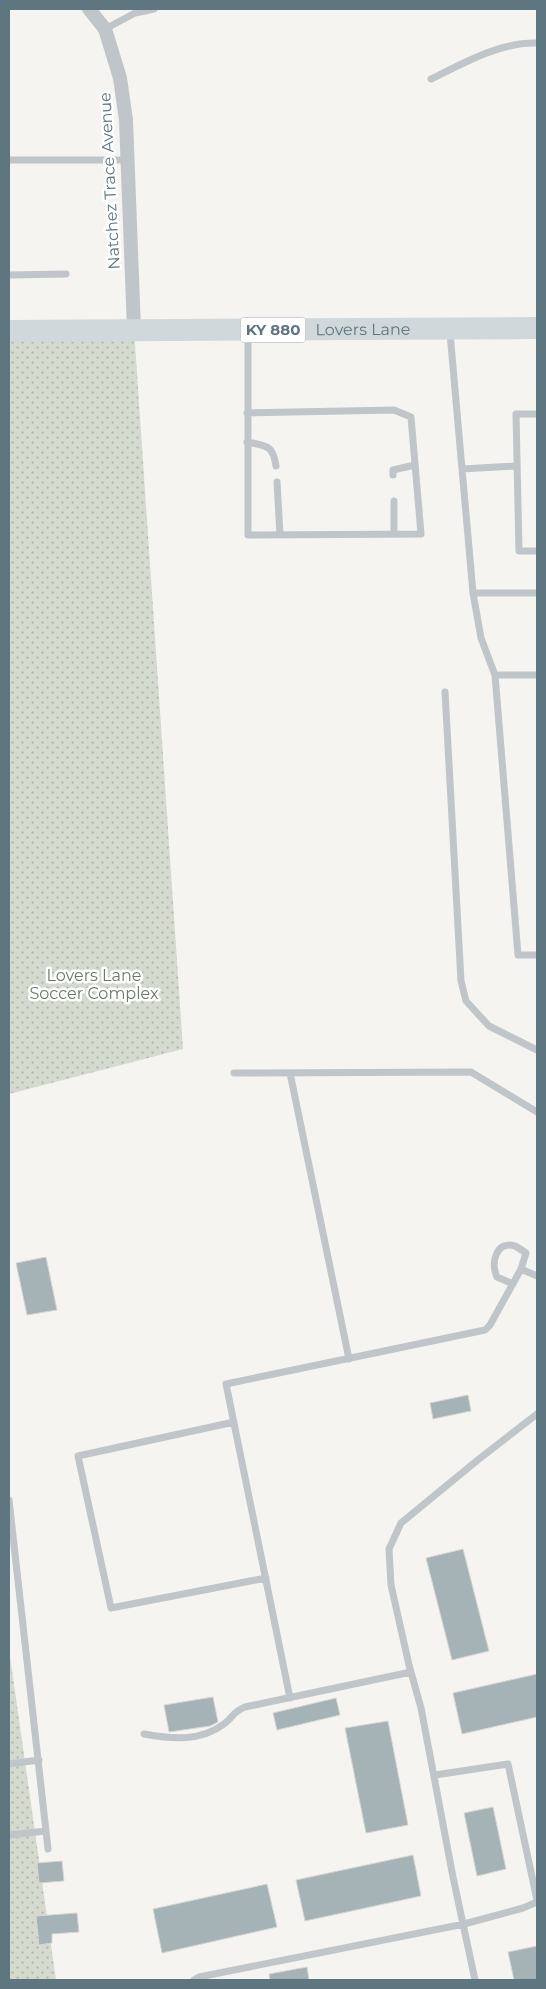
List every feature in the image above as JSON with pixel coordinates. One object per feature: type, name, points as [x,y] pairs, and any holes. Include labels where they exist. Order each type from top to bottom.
[{"type":"main road","name":"Lovers Lane","points":[[9,331],[537,328]]},
{"type":"street","name":"Natchez Trace Avenue","points":[[89,9],[104,29],[120,78],[126,120],[134,330]]},
{"type":"lane","points":[[104,29],[135,13],[150,9]]},
{"type":"lane","points":[[432,79],[475,58],[503,48],[537,42]]},
{"type":"lane","points":[[9,160],[128,160]]},
{"type":"lane","points":[[9,275],[66,274]]},
{"type":"lane","points":[[449,329],[473,593],[481,638],[495,675],[518,955],[537,955]]},
{"type":"lane","points":[[247,413],[394,410],[411,417],[421,534],[248,535],[247,413],[249,362],[248,330]]},
{"type":"lane","points":[[537,414],[516,414],[519,551],[537,551]]},
{"type":"lane","points":[[248,442],[269,448],[274,453],[276,466]]},
{"type":"lane","points":[[393,475],[393,470],[415,465]]},
{"type":"lane","points":[[462,469],[516,466]]},
{"type":"lane","points":[[277,482],[280,535]]},
{"type":"lane","points":[[394,501],[394,534]]},
{"type":"lane","points":[[473,593],[537,592]]},
{"type":"lane","points":[[495,675],[537,675]]},
{"type":"lane","points":[[445,692],[462,981],[466,1001],[489,1026],[537,1050]]},
{"type":"lane","points":[[234,1073],[470,1072],[537,1112]]},
{"type":"lane","points":[[290,1073],[349,1358]]},
{"type":"lane","points":[[290,1698],[226,1384],[485,1330],[490,1325],[513,1284],[521,1269],[526,1253],[514,1246],[505,1246],[498,1251],[493,1260],[493,1269],[497,1277],[513,1284]]},
{"type":"lane","points":[[521,1269],[537,1276]]},
{"type":"lane","points":[[475,1980],[453,1878],[421,1708],[391,1585],[389,1548],[400,1523],[537,1414]]},
{"type":"lane","points":[[234,1422],[78,1456],[111,1608],[266,1578]]},
{"type":"lane","points":[[9,1500],[48,1850]]},
{"type":"lane","points":[[144,1734],[174,1740],[212,1733],[227,1722],[235,1711],[245,1707],[411,1672]]},
{"type":"lane","points":[[9,1764],[39,1760]]},
{"type":"lane","points":[[194,1980],[208,1975],[464,1924],[524,1908],[537,1901],[508,1764],[435,1775]]},
{"type":"lane","points":[[9,1835],[46,1831]]},
{"type":"green space","name":"Lovers Lane Soccer Complex","points":[[134,329],[183,1049],[9,1094],[9,331]]},
{"type":"green space","points":[[9,1649],[56,1980],[9,1980]]},
{"type":"building","points":[[46,1257],[57,1310],[27,1315],[16,1263]]},
{"type":"building","points":[[468,1395],[471,1411],[433,1419],[430,1403]]},
{"type":"building","points":[[463,1549],[489,1651],[452,1660],[426,1558]]},
{"type":"building","points":[[537,1674],[537,1717],[462,1734],[453,1693]]},
{"type":"building","points":[[213,1697],[218,1722],[210,1726],[169,1732],[164,1705]]},
{"type":"building","points":[[336,1698],[340,1715],[277,1730],[273,1713]]},
{"type":"building","points":[[388,1721],[408,1825],[366,1833],[345,1728]]},
{"type":"building","points":[[493,1807],[506,1869],[477,1876],[464,1813]]},
{"type":"building","points":[[413,1855],[421,1896],[305,1921],[296,1880]]},
{"type":"building","points":[[62,1861],[64,1881],[39,1883],[37,1863]]},
{"type":"building","points":[[267,1884],[277,1927],[162,1953],[153,1909]]},
{"type":"building","points":[[77,1913],[79,1932],[52,1934],[52,1943],[39,1945],[36,1916]]},
{"type":"building","points":[[537,1946],[537,1980],[514,1980],[508,1952]]},
{"type":"building","points":[[307,1967],[309,1980],[270,1980],[269,1974]]}]
